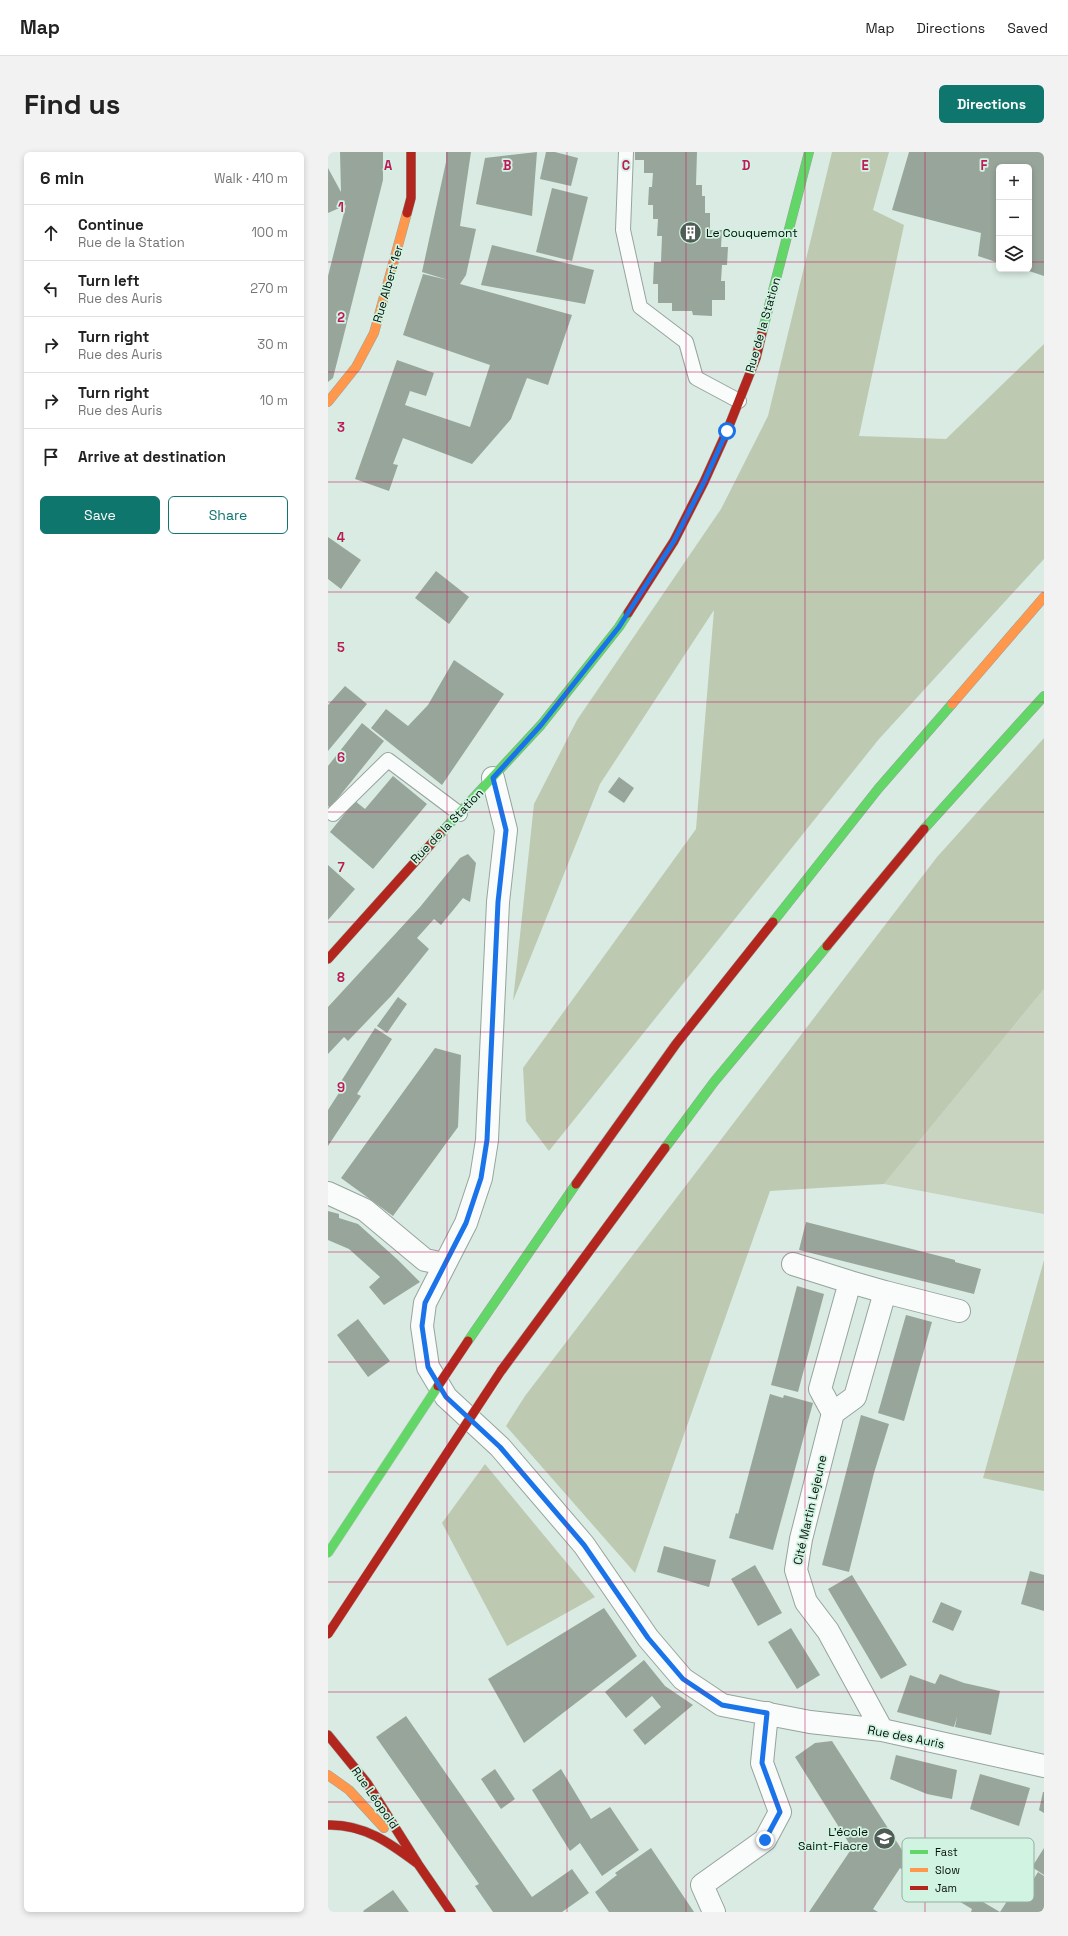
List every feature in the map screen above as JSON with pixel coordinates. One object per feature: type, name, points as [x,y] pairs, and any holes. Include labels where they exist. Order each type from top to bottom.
[{"type":"main road","name":"Rue Albert 1er","points":[[328,402],[356,366],[374,333],[411,198],[410,152]]},
{"type":"main road","name":"Rue de la Station","points":[[328,959],[394,882],[460,814],[541,725],[619,627],[674,541],[704,482],[756,358],[809,152]]},
{"type":"main road","points":[[328,1554],[468,1341],[581,1176],[681,1038],[878,789],[1044,597]]},
{"type":"main road","points":[[328,1634],[425,1489],[500,1372],[714,1082],[921,833],[1044,696]]},
{"type":"main road","name":"Rue Léopold","points":[[328,1735],[367,1783],[418,1864],[452,1912]]},
{"type":"main road","name":"Rue Léopold","points":[[328,1775],[349,1790],[418,1864]]},
{"type":"main road","points":[[328,1825],[334,1824],[366,1830],[388,1842],[418,1864]]},
{"type":"street","name":"Rue des Auris","points":[[493,778],[506,830],[498,902],[487,1140],[481,1178],[466,1223],[425,1303],[422,1326],[428,1367],[446,1397],[500,1447],[584,1545],[648,1638],[683,1679],[722,1705],[810,1722],[882,1730],[1043,1761]]},
{"type":"street","points":[[328,1194],[365,1210],[425,1260],[446,1264]]},
{"type":"street","points":[[792,1264],[884,1292],[958,1311]]},
{"type":"street","points":[[850,1282],[820,1389],[833,1413],[855,1397],[884,1292]]},
{"type":"street","name":"Cité Martin Lejeune","points":[[833,1413],[801,1540],[796,1570],[806,1602],[828,1631],[882,1730]]},
{"type":"street","points":[[714,1912],[702,1885],[765,1840],[780,1812],[762,1763],[767,1713]]},
{"type":"lane","points":[[626,152],[623,230],[640,307],[686,342],[696,378],[739,401]]},
{"type":"lane","points":[[333,814],[388,760],[460,814]]},
{"type":"green space","points":[[832,152],[889,152],[873,210],[904,225],[859,436],[946,439],[1044,344],[1044,559],[879,739],[549,1151],[526,1121],[523,1068],[696,829],[714,610],[600,784],[513,1001],[534,804],[577,720],[721,509],[768,416]]},
{"type":"green space","points":[[1044,738],[1044,989],[884,1184],[770,1191],[635,1573],[506,1426],[525,1396],[937,857]]},
{"type":"green space","points":[[1044,989],[1044,1214],[884,1184]]},
{"type":"green space","points":[[1044,1260],[1044,1491],[983,1478]]},
{"type":"green space","points":[[485,1464],[595,1597],[507,1646],[442,1523]]},
{"type":"building","points":[[340,152],[383,152],[383,180],[333,378],[328,382],[328,276],[346,205],[328,213],[328,168],[341,192]]},
{"type":"building","points":[[446,152],[471,152],[460,226],[476,229],[466,275],[460,284],[572,315],[548,385],[527,378],[511,419],[472,464],[403,438],[393,464],[398,465],[389,491],[355,479],[397,360],[434,373],[426,396],[410,391],[405,405],[470,427],[490,365],[403,335],[423,274],[448,280],[422,272],[446,162]]},
{"type":"building","points":[[537,152],[532,216],[476,204],[485,158]]},
{"type":"building","points":[[546,152],[555,152],[578,158],[571,186],[540,179]]},
{"type":"building","name":"Le Couquemont","points":[[635,152],[697,152],[696,185],[702,185],[702,196],[705,196],[705,213],[710,213],[710,230],[722,230],[721,247],[728,247],[727,265],[722,265],[721,281],[725,281],[725,300],[712,300],[712,316],[693,315],[692,311],[672,311],[672,303],[658,303],[658,284],[653,284],[654,262],[661,262],[662,236],[657,236],[658,219],[653,219],[653,205],[648,205],[649,187],[652,187],[653,173],[644,173],[644,160],[635,160]]},
{"type":"building","points":[[909,152],[1044,152],[1044,276],[1032,272],[1032,164],[996,164],[996,262],[978,256],[981,233],[892,210]]},
{"type":"building","points":[[552,188],[588,197],[572,261],[536,252]]},
{"type":"building","points":[[492,245],[594,270],[585,304],[481,285]]},
{"type":"building","points":[[328,537],[361,560],[341,589],[328,579]]},
{"type":"building","points":[[436,571],[469,597],[449,624],[415,598]]},
{"type":"building","points":[[454,660],[504,694],[442,785],[371,728],[386,709],[408,726],[428,705]]},
{"type":"building","points":[[345,686],[367,704],[328,751],[328,705]]},
{"type":"building","points":[[362,723],[384,741],[330,808],[328,806],[328,766]]},
{"type":"building","points":[[393,776],[427,804],[373,869],[330,832],[355,801],[365,809]]},
{"type":"building","points":[[619,777],[634,788],[624,803],[608,792]]},
{"type":"building","points":[[468,854],[476,863],[470,902],[463,898],[441,925],[434,919],[417,938],[429,949],[392,995],[348,1041],[344,1037],[328,1054],[328,1007],[420,907],[460,858]]},
{"type":"building","points":[[328,865],[355,889],[328,920]]},
{"type":"building","points":[[398,997],[407,1004],[387,1033],[377,1026]]},
{"type":"building","points":[[375,1028],[392,1039],[357,1094],[361,1096],[328,1146],[328,1110],[344,1085],[340,1083]]},
{"type":"building","points":[[435,1048],[461,1055],[458,1127],[393,1216],[341,1178]]},
{"type":"building","points":[[328,1211],[339,1214],[339,1218],[358,1224],[420,1282],[384,1305],[369,1287],[380,1277],[349,1249],[328,1240]]},
{"type":"building","points":[[806,1222],[955,1260],[955,1262],[981,1269],[974,1294],[799,1250]]},
{"type":"building","points":[[797,1286],[824,1294],[798,1392],[771,1385]]},
{"type":"building","points":[[906,1315],[932,1322],[904,1421],[878,1413]]},
{"type":"building","points":[[358,1319],[390,1361],[368,1377],[337,1335]]},
{"type":"building","points":[[770,1394],[783,1398],[784,1395],[813,1403],[773,1550],[729,1538],[736,1513],[738,1514]]},
{"type":"building","points":[[861,1415],[889,1424],[874,1473],[849,1572],[822,1565]]},
{"type":"building","points":[[664,1546],[716,1560],[709,1587],[657,1572]]},
{"type":"building","points":[[755,1565],[782,1613],[758,1626],[731,1579]]},
{"type":"building","points":[[1030,1571],[1044,1575],[1044,1611],[1021,1604]]},
{"type":"building","points":[[852,1575],[907,1665],[881,1679],[828,1589]]},
{"type":"building","points":[[941,1602],[962,1611],[953,1631],[932,1622]]},
{"type":"building","points":[[604,1608],[637,1656],[524,1743],[488,1679]]},
{"type":"building","points":[[791,1628],[820,1675],[797,1689],[768,1642]]},
{"type":"building","points":[[644,1660],[665,1686],[693,1705],[645,1745],[633,1730],[661,1707],[652,1696],[626,1718],[605,1692]]},
{"type":"building","points":[[940,1674],[964,1683],[1000,1691],[991,1735],[955,1727],[957,1717],[954,1727],[897,1712],[910,1675],[935,1684]]},
{"type":"building","points":[[406,1716],[532,1897],[572,1869],[589,1893],[562,1912],[493,1912],[475,1886],[479,1884],[376,1737]]},
{"type":"building","points":[[832,1741],[902,1850],[902,1869],[900,1868],[873,1909],[878,1912],[809,1912],[852,1848],[795,1757],[815,1743]]},
{"type":"building","points":[[896,1755],[957,1770],[952,1799],[927,1794],[890,1779]]},
{"type":"building","points":[[495,1769],[515,1799],[501,1809],[481,1779]]},
{"type":"building","points":[[561,1769],[591,1819],[610,1807],[639,1850],[602,1876],[580,1843],[570,1851],[532,1790]]},
{"type":"building","points":[[980,1774],[1030,1788],[1019,1826],[970,1809]]},
{"type":"building","points":[[1044,1792],[1044,1813],[1039,1810]]},
{"type":"building","points":[[651,1848],[694,1912],[609,1912],[595,1892],[617,1875],[615,1873]]},
{"type":"building","points":[[1044,1848],[1044,1875],[1034,1868],[1034,1864]]},
{"type":"building","points":[[1038,1872],[1044,1876],[1044,1912],[1000,1912],[1007,1902],[1034,1902],[1034,1879]]},
{"type":"building","points":[[393,1890],[409,1912],[363,1911]]},
{"type":"building","points":[[960,1902],[983,1902],[1000,1912],[971,1912],[972,1909]]},
{"type":"traffic: fast","points":[[762,333],[809,152]]},
{"type":"traffic: fast","points":[[440,834],[541,725],[619,627],[628,613]]},
{"type":"traffic: fast","points":[[924,829],[1044,696]]},
{"type":"traffic: fast","points":[[773,922],[878,789],[952,704]]},
{"type":"traffic: fast","points":[[665,1148],[714,1082],[827,946]]},
{"type":"traffic: fast","points":[[468,1341],[576,1184]]},
{"type":"traffic: fast","points":[[328,1553],[438,1386]]},
{"type":"traffic: slow","points":[[328,402],[356,367],[374,333],[407,213]]},
{"type":"traffic: slow","points":[[952,704],[1044,597]]},
{"type":"traffic: slow","points":[[328,1775],[349,1790],[384,1828]]},
{"type":"traffic: jam","points":[[407,213],[411,198],[411,152]]},
{"type":"traffic: jam","points":[[628,613],[674,541],[704,482],[727,431],[756,358],[762,333]]},
{"type":"traffic: jam","points":[[827,946],[924,829]]},
{"type":"traffic: jam","points":[[328,959],[440,834]]},
{"type":"traffic: jam","points":[[576,1184],[676,1044],[773,922]]},
{"type":"traffic: jam","points":[[501,1371],[665,1148]]},
{"type":"traffic: jam","points":[[438,1386],[468,1341]]},
{"type":"traffic: jam","points":[[328,1634],[501,1371]]},
{"type":"traffic: jam","points":[[328,1735],[367,1783],[418,1864],[451,1912]]},
{"type":"traffic: jam","points":[[328,1825],[365,1831],[387,1842],[418,1864]]},
{"type":"place","name":"Le Couquemont","points":[[690,233]]},
{"type":"place","name":"L’école Saint-Fiacre","points":[[884,1839]]},
{"type":"route","points":[[727,431],[704,482],[674,541],[619,627],[541,725],[493,778],[506,830],[498,902],[490,1104],[487,1140],[481,1178],[466,1223],[425,1303],[422,1326],[428,1367],[446,1397],[500,1447],[584,1545],[648,1638],[683,1679],[722,1705],[767,1713],[762,1763],[780,1812],[765,1840]]}]
